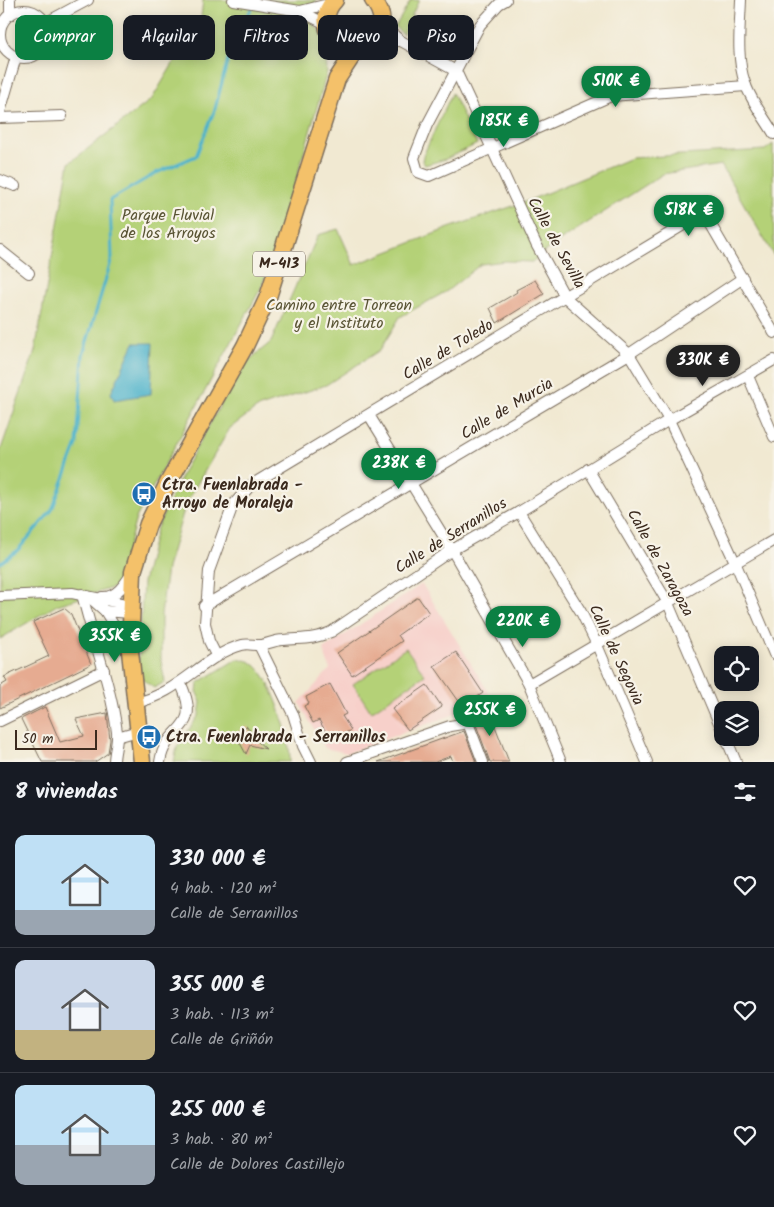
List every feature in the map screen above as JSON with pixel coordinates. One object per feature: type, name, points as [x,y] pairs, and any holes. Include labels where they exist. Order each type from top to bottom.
[{"type":"main road","points":[[372,0],[383,13]]},
{"type":"main road","points":[[327,15],[328,9],[334,2]]},
{"type":"main road","name":"M-413","points":[[336,60],[337,79]]},
{"type":"main road","name":"M-413","points":[[142,762],[130,651],[130,609],[133,572],[148,524],[162,495],[245,346],[268,298],[337,79],[349,60]]},
{"type":"street","points":[[10,0],[10,14],[0,29],[1,42],[5,50],[15,56]]},
{"type":"street","points":[[60,15],[88,0]]},
{"type":"street","points":[[233,0],[300,11],[318,20]]},
{"type":"street","points":[[506,0],[499,4],[480,26],[427,125],[414,158],[418,172],[429,176],[611,96],[746,86]]},
{"type":"street","points":[[741,0],[741,60],[746,86],[774,134]]},
{"type":"street","points":[[300,11],[334,2]]},
{"type":"street","points":[[10,14],[27,10],[36,15]]},
{"type":"street","points":[[383,13],[401,40],[456,71]]},
{"type":"street","points":[[0,112],[15,60]]},
{"type":"street","name":"Calle de Sevilla","points":[[456,71],[490,149],[536,244],[565,297],[629,354],[669,420],[735,562],[774,654]]},
{"type":"street","points":[[0,118],[62,116]]},
{"type":"street","points":[[0,180],[15,186]]},
{"type":"street","name":"Calle de Toledo","points":[[217,657],[209,641],[205,623],[204,606],[209,571],[232,505],[252,485],[695,218],[707,218],[774,333]]},
{"type":"street","points":[[0,250],[29,273]]},
{"type":"street","name":"Calle de Murcia","points":[[204,606],[629,354],[743,278]]},
{"type":"street","name":"Calle de Serranillos","points":[[135,703],[148,700],[181,684],[217,657],[243,645],[260,646],[281,640],[312,640],[331,632],[452,550],[519,512],[669,420],[774,360]]},
{"type":"street","points":[[748,376],[774,438]]},
{"type":"street","points":[[369,415],[452,550],[529,684],[561,762]]},
{"type":"street","name":"Calle de Zaragoza","points":[[588,469],[668,603],[714,711]]},
{"type":"street","name":"Calle de Segovia","points":[[519,512],[580,612],[597,645],[648,762]]},
{"type":"street","points":[[529,684],[774,540]]},
{"type":"street","points":[[0,596],[40,592],[108,597],[125,584],[133,572]]},
{"type":"street","points":[[86,595],[130,609]]},
{"type":"street","points":[[86,595],[105,611],[130,651]]},
{"type":"street","points":[[86,595],[104,670],[117,737],[118,746],[112,761]]},
{"type":"street","points":[[105,611],[130,609]]},
{"type":"street","points":[[260,646],[293,714],[303,746],[311,762]]},
{"type":"street","points":[[0,721],[104,670]]},
{"type":"street","points":[[160,762],[161,755],[168,743],[188,718],[189,701],[181,684]]},
{"type":"street","points":[[347,762],[450,726],[468,723],[483,762]]},
{"type":"street","points":[[117,737],[138,731]]},
{"type":"street","points":[[729,746],[736,762]]},
{"type":"shaded area","points":[[422,584],[489,693],[455,714],[347,753],[325,748],[299,703],[330,669],[323,649]]},
{"type":"green space","name":"Parque Fluvial de los Arroyos","points":[[203,0],[316,0],[313,24],[318,29],[318,60],[326,60],[327,72],[285,219],[262,286],[136,518],[118,586],[57,605],[0,639],[0,452],[35,351],[69,163],[152,99],[175,60],[215,60],[215,15],[201,15]]},
{"type":"green space","points":[[411,0],[419,0],[412,15],[408,15],[408,23],[403,34],[398,30],[398,22]]},
{"type":"green space","points":[[452,93],[477,144],[446,159],[425,165],[422,161],[423,156]]},
{"type":"green space","name":"Camino entre Torreon y el Instituto","points":[[773,144],[774,256],[721,165],[663,174],[550,247],[532,262],[505,261],[481,264],[447,291],[400,317],[380,350],[326,385],[257,408],[230,428],[186,503],[167,568],[161,615],[161,661],[165,682],[154,688],[138,676],[143,582],[156,530],[184,470],[243,365],[271,342],[318,235],[338,229],[354,265],[449,228],[525,202],[631,158],[765,150]]},
{"type":"green space","points":[[406,648],[425,675],[371,712],[353,684]]},
{"type":"green space","points":[[237,659],[249,661],[257,668],[272,691],[284,722],[290,762],[174,762],[177,747],[199,715],[201,702],[197,693],[198,683]]},
{"type":"water","points":[[134,343],[153,343],[151,394],[114,400],[111,393]]},
{"type":"building","points":[[535,280],[544,294],[497,323],[490,308],[517,292],[516,290]]},
{"type":"building","points":[[418,597],[429,613],[398,635],[402,641],[352,675],[337,653]]},
{"type":"building","points":[[64,608],[71,614],[91,664],[0,708],[0,686],[7,682],[4,677],[49,656],[33,622]]},
{"type":"building","points":[[456,652],[483,693],[463,707],[434,666]]},
{"type":"building","points":[[330,684],[346,714],[342,716],[351,730],[331,741],[319,720],[313,723],[304,706],[309,703],[306,697]]},
{"type":"building","points":[[427,685],[442,707],[408,730],[392,709]]},
{"type":"building","points":[[45,707],[60,742],[84,736],[76,719],[107,713],[110,740],[108,753],[95,762],[42,762],[21,719]]},
{"type":"building","points":[[488,708],[509,762],[490,762],[472,714]]},
{"type":"building","points":[[247,726],[254,738],[266,749],[250,745],[246,754],[235,734]]},
{"type":"building","points":[[464,731],[476,762],[453,762],[451,756],[435,762],[378,762]]},
{"type":"waterway","points":[[0,563],[17,551],[52,510],[77,444],[83,355],[112,258],[110,200],[156,173],[196,156],[215,109],[234,36],[254,5]]},
{"type":"place","name":"Ctra. Fuenlabrada - Arroyo de Moraleja","points":[[144,494]]},
{"type":"place","name":"Ctra. Fuenlabrada - Serranillos","points":[[149,737]]}]
